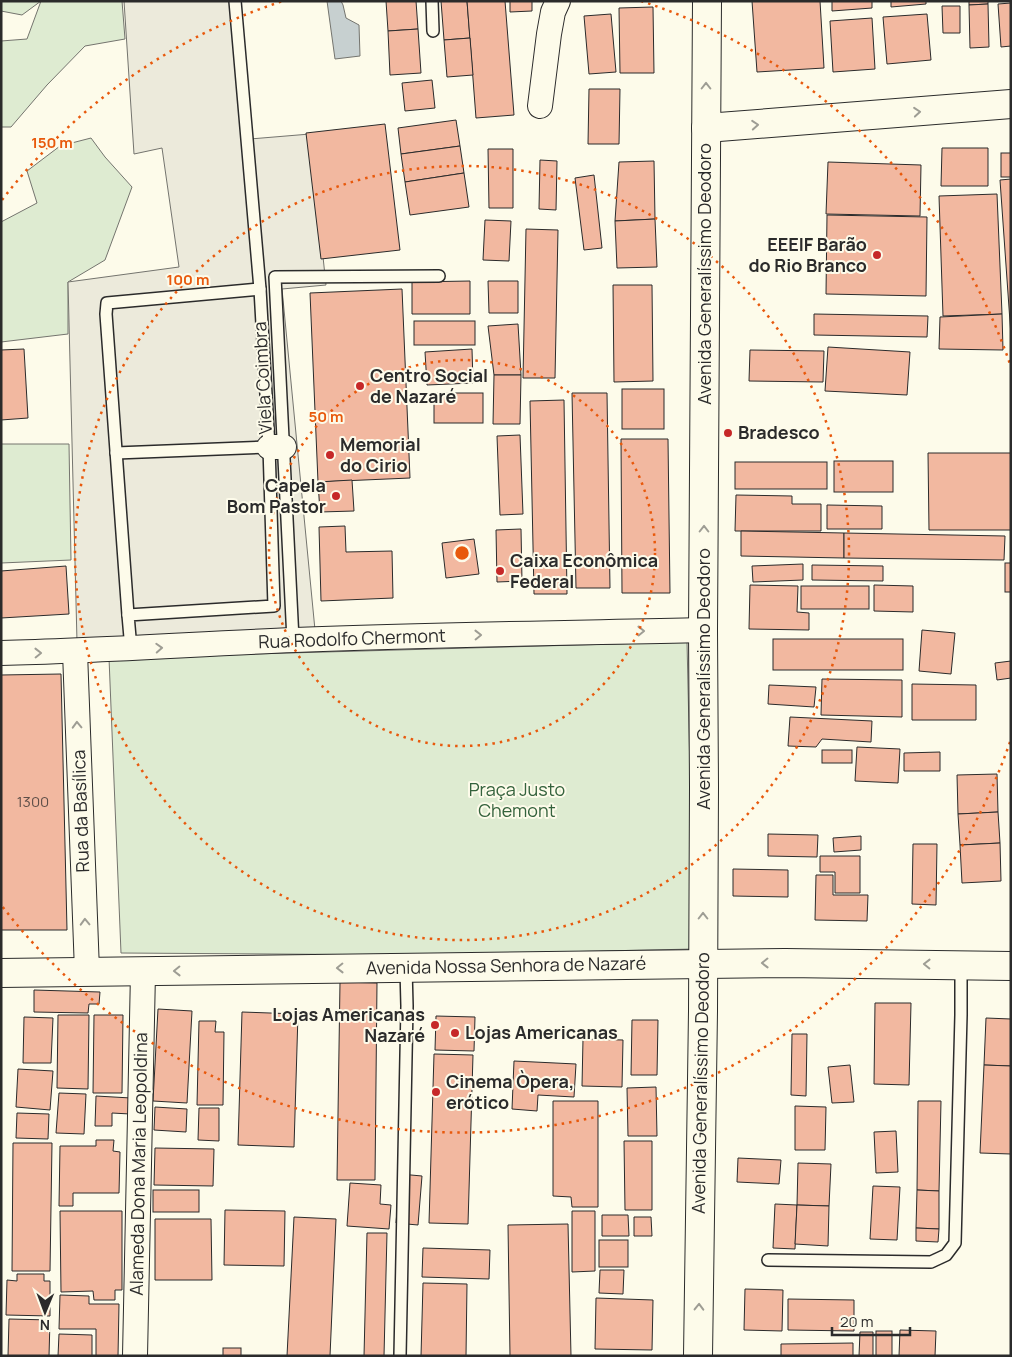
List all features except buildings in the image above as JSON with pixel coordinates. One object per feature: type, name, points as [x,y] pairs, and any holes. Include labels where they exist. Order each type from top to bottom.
[{"type":"street","points":[[540,106],[549,34],[553,12],[558,1]]},
{"type":"street","name":"Avenida Generalíssimo Deodoro","points":[[698,1356],[703,964],[707,1]]},
{"type":"street","points":[[706,128],[1011,104]]},
{"type":"street","name":"Rua Rodolfo Chermont","points":[[1,653],[75,652],[293,640],[413,636],[703,630]]},
{"type":"street","name":"Rua da Basílica","points":[[75,652],[86,971]]},
{"type":"street","name":"Avenida Nossa Senhora de Nazaré","points":[[1,973],[795,963],[1011,966]]},
{"type":"street","name":"Alameda Dona Maria Leopoldina","points":[[135,1356],[143,972]]},
{"type":"lane","points":[[128,615],[274,606],[276,447],[235,1]]},
{"type":"lane","points":[[432,1],[433,30]]},
{"type":"lane","name":"Viela Coimbra","points":[[293,640],[276,447],[276,277],[439,276]]},
{"type":"lane","points":[[131,649],[106,314],[107,303],[260,289]]},
{"type":"lane","points":[[116,452],[276,447]]},
{"type":"lane","points":[[768,1260],[931,1262],[946,1255],[955,1243],[961,964]]},
{"type":"lane","points":[[400,1356],[407,1016],[406,967]]},
{"type":"green space","points":[[1,1],[41,1],[22,15],[1,11]]},
{"type":"green space","points":[[41,1],[122,1],[125,39],[85,46],[47,85],[11,127],[1,127],[1,41],[27,39]]},
{"type":"green space","points":[[91,138],[132,187],[105,260],[68,282],[68,334],[1,342],[1,222],[37,203],[27,171],[60,146]]},
{"type":"green space","points":[[1,444],[69,444],[71,560],[1,563]]},
{"type":"green space","name":"Praça Justo Chemont","points":[[687,642],[694,949],[419,955],[121,953],[109,658]]},
{"type":"shaded area","points":[[124,1],[235,1],[250,139],[310,134],[326,285],[282,289],[315,630],[77,642],[68,282],[179,267],[162,148],[134,154]]},
{"type":"shaded area","points":[[327,1],[341,1],[346,18],[359,25],[360,56],[335,59]]},
{"type":"place","name":"EEEIF Barão do Rio Branco","points":[[877,255]]},
{"type":"place","name":"Centro Social de Nazaré","points":[[360,386]]},
{"type":"place","name":"Bradesco","points":[[728,433]]},
{"type":"place","name":"Memorial do Cirio","points":[[330,455]]},
{"type":"place","name":"Capela Bom Pastor","points":[[336,496]]},
{"type":"place","name":"Caixa Econômica Federal","points":[[500,571]]},
{"type":"place","name":"Lojas Americanas Nazaré","points":[[435,1025]]},
{"type":"place","name":"Lojas Americanas","points":[[455,1033]]},
{"type":"place","name":"Cinema Òpera, erótico","points":[[436,1092]]}]
